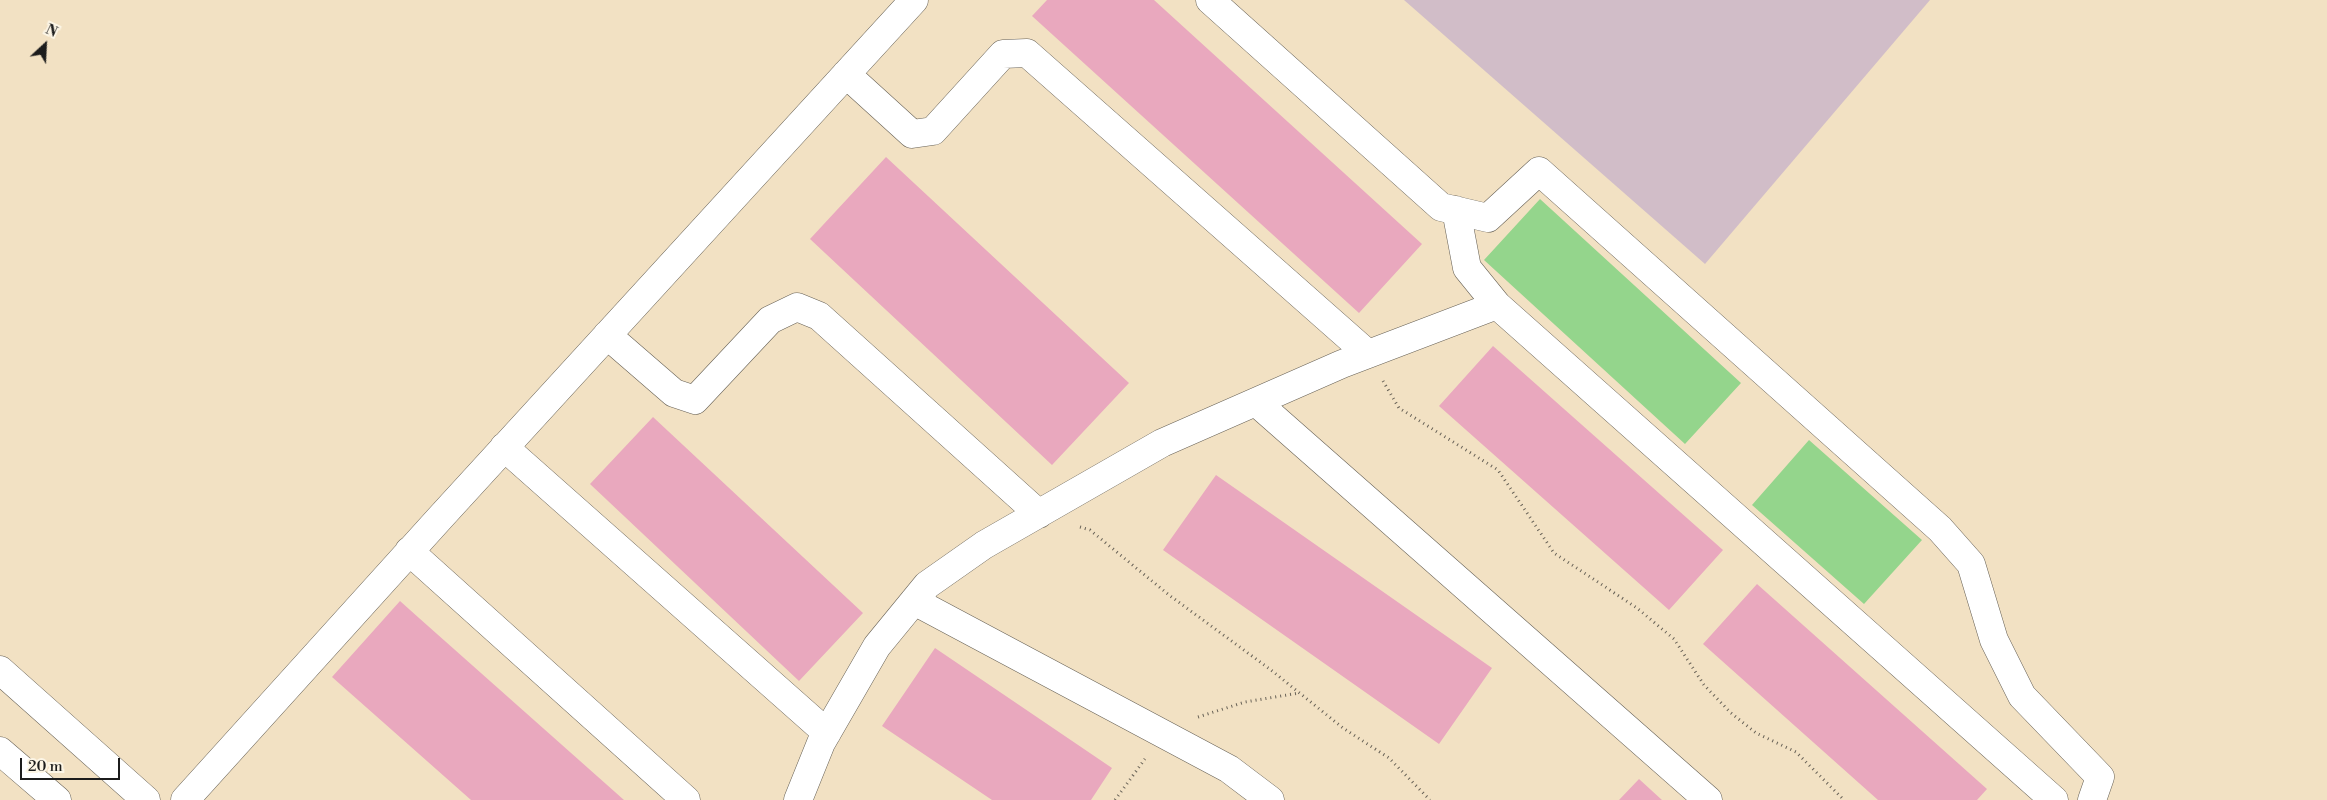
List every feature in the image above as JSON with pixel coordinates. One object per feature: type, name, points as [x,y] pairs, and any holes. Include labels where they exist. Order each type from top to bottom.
[{"type":"street","points":[[185,800],[409,551],[914,0]]},
{"type":"street","points":[[1210,0],[1441,207],[1488,218],[1539,171],[1940,529],[1971,564],[1994,640],[2022,696],[2100,777],[2092,800]]},
{"type":"street","points":[[846,74],[912,134],[934,132],[1004,54],[1027,52],[1368,354]]},
{"type":"street","points":[[1456,210],[1467,268],[1498,305],[2054,800]]},
{"type":"street","points":[[798,800],[827,733],[877,646],[927,585],[935,579],[984,545],[1162,443],[1368,354],[1498,305]]},
{"type":"street","points":[[608,335],[674,393],[695,400],[770,320],[797,307],[819,316],[1039,514]]},
{"type":"street","points":[[1256,402],[1708,800]]},
{"type":"street","points":[[504,447],[827,733]]},
{"type":"street","points":[[409,551],[686,800]]},
{"type":"street","points":[[914,601],[1229,769],[1270,800]]},
{"type":"street","points":[[0,670],[146,800]]},
{"type":"street","points":[[0,751],[57,800]]},
{"type":"path","points":[[1368,354],[1399,408],[1498,470],[1554,553],[1637,608],[1674,639],[1704,685],[1731,712],[1756,733],[1796,752],[1844,800]]},
{"type":"path","points":[[1039,514],[1090,530],[1169,595],[1272,670],[1343,728],[1389,758],[1430,800]]},
{"type":"shaded area","points":[[1404,0],[1930,0],[1705,264]]},
{"type":"green space","points":[[1540,199],[1741,383],[1685,444],[1484,260]]},
{"type":"green space","points":[[1809,440],[1922,540],[1864,604],[1752,505]]},
{"type":"building","points":[[1047,0],[1154,0],[1422,244],[1359,313],[1032,16]]},
{"type":"building","points":[[886,157],[1129,383],[1052,465],[810,239]]},
{"type":"building","points":[[1493,346],[1723,550],[1669,610],[1439,406]]},
{"type":"building","points":[[653,417],[863,613],[799,681],[590,484]]},
{"type":"building","points":[[1216,475],[1492,668],[1439,744],[1163,550]]},
{"type":"building","points":[[1757,584],[1987,789],[1977,800],[1878,800],[1703,644]]},
{"type":"building","points":[[400,601],[624,800],[471,800],[332,677]]},
{"type":"building","points":[[935,648],[1112,768],[1091,800],[992,800],[882,726]]},
{"type":"building","points":[[1639,779],[1662,800],[1619,800]]}]
